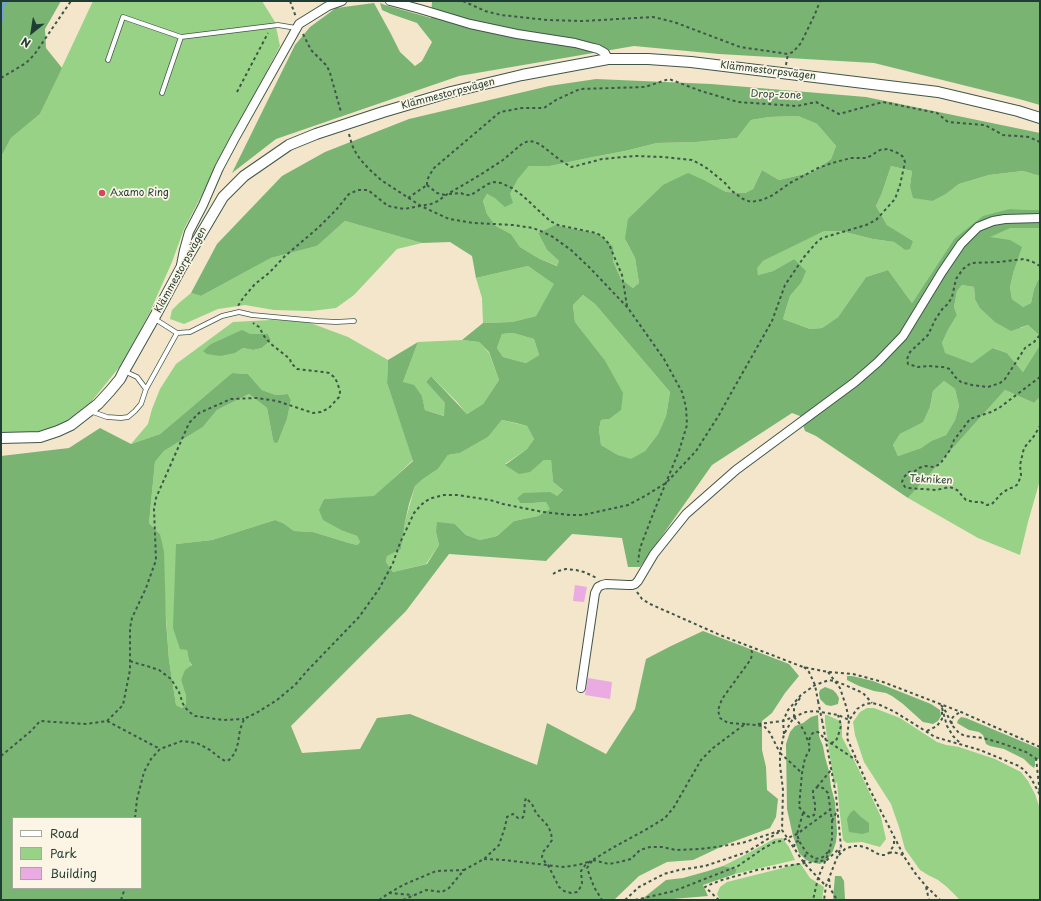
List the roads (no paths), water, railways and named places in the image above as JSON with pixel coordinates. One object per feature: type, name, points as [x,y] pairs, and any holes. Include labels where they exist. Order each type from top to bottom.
[{"type":"street","points":[[181,268],[189,232],[203,205],[219,168],[298,26],[328,6],[342,1]]},
{"type":"street","points":[[390,1],[470,24],[517,34],[575,43],[598,49],[605,53],[608,59]]},
{"type":"street","name":"Klämmestorpsvägen","points":[[1,438],[40,437],[58,431],[71,425],[98,404],[120,379],[181,268],[223,197],[244,176],[289,145],[316,134],[383,112],[451,92],[522,75],[608,59],[648,59],[691,62],[938,92],[1018,111],[1040,118]]},
{"type":"street","points":[[581,688],[595,593],[598,586],[602,584],[635,584],[654,554],[686,514],[736,470],[855,382],[883,357],[903,336],[957,250],[968,236],[978,227],[993,221],[1005,219],[1040,218]]},
{"type":"lane","points":[[108,60],[123,17],[181,37],[278,25],[298,26]]},
{"type":"lane","points":[[162,92],[181,37]]},
{"type":"lane","points":[[154,318],[178,333],[190,332],[222,316],[239,312],[252,315],[317,321],[336,322],[354,320]]},
{"type":"lane","points":[[90,411],[107,417],[128,417],[141,404],[146,389],[178,333]]},
{"type":"lane","points":[[124,371],[137,377],[146,389]]},
{"type":"waterway","points":[[1,22],[3,5],[7,1]]},
{"type":"place","name":"Axamo Ring","points":[[102,193]]}]
